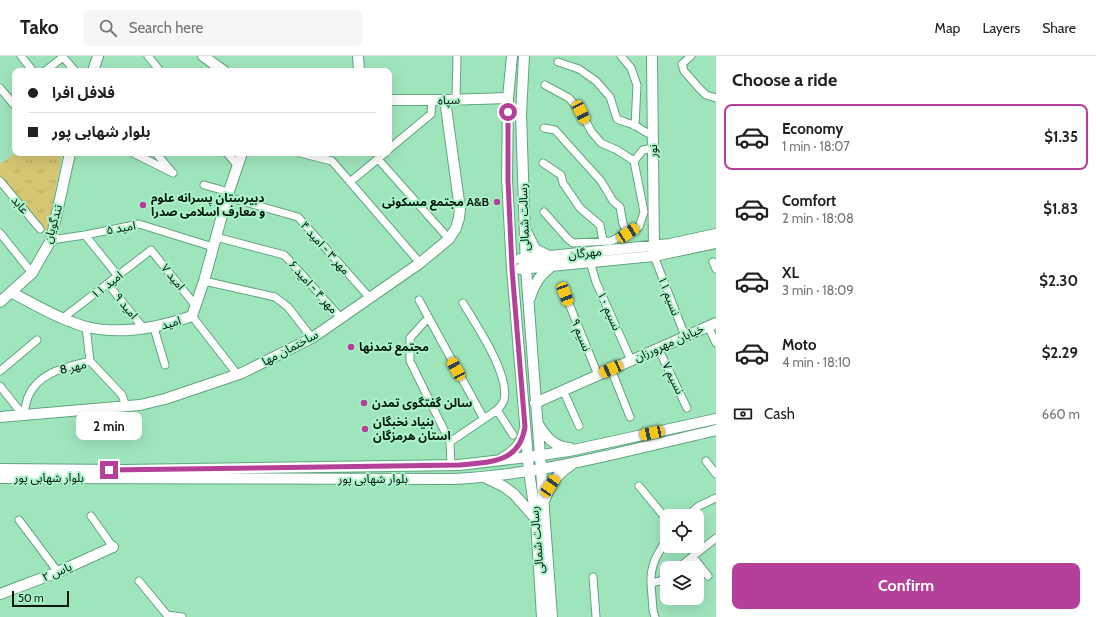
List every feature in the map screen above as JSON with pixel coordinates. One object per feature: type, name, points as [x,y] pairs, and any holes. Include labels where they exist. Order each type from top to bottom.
[{"type":"main road","points":[[94,68],[98,56]]},
{"type":"main road","points":[[203,56],[220,68]]},
{"type":"main road","points":[[358,56],[359,68]]},
{"type":"main road","name":"رسالت شمالی","points":[[512,56],[508,98],[508,180],[511,264],[529,471],[536,520],[542,617]]},
{"type":"main road","name":"رسالت شمالی","points":[[524,56],[521,114],[524,227],[535,403],[552,617]]},
{"type":"main road","name":"نور","points":[[652,56],[654,256]]},
{"type":"main road","name":"سپاه","points":[[392,100],[432,100],[446,105],[456,100],[508,98]]},
{"type":"main road","name":"ساختمان مها","points":[[0,417],[140,405],[166,399],[242,373],[312,338],[340,317],[420,263],[449,239],[456,228],[459,218],[460,209],[446,105]]},
{"type":"main road","name":"تندگویان","points":[[0,302],[32,273],[51,240],[69,156]]},
{"type":"main road","name":"امید","points":[[12,292],[51,314],[86,327],[112,331],[149,328],[169,324],[192,316],[204,281],[214,242],[241,156]]},
{"type":"main road","points":[[524,227],[530,242],[535,249],[552,261],[534,286],[528,304]]},
{"type":"main road","name":"مهرگان","points":[[511,264],[552,261],[670,244],[716,234]]},
{"type":"main road","name":"مهرگان","points":[[552,261],[590,262],[654,256],[716,243]]},
{"type":"main road","name":"خیابان مهرورزان","points":[[535,403],[712,324]]},
{"type":"main road","points":[[540,456],[716,419]]},
{"type":"main road","points":[[537,422],[543,432],[553,443],[566,448],[578,449]]},
{"type":"main road","points":[[498,461],[514,450],[519,444],[523,438],[525,427]]},
{"type":"main road","points":[[541,468],[575,462],[716,430]]},
{"type":"main road","name":"بلوار شهابی پور","points":[[4,474],[123,470],[451,466],[540,456]]},
{"type":"main road","points":[[544,503],[550,486],[556,477],[562,470],[575,462]]},
{"type":"main road","name":"بلوار شهابی پور","points":[[4,474],[452,479],[484,477],[541,468]]},
{"type":"main road","points":[[484,477],[504,486],[514,494],[536,520]]},
{"type":"main road","name":"یاس ۲","points":[[0,594],[58,572],[113,547]]},
{"type":"street","points":[[21,56],[31,68]]},
{"type":"street","points":[[148,56],[158,68]]},
{"type":"street","points":[[456,100],[457,56]]},
{"type":"street","points":[[621,56],[631,68],[637,85],[635,126]]},
{"type":"street","points":[[691,56],[682,64],[684,71],[706,95],[716,98]]},
{"type":"street","points":[[49,68],[63,57],[72,68]]},
{"type":"street","points":[[558,62],[579,69],[596,81],[610,97],[617,119],[635,126],[644,133],[653,135]]},
{"type":"street","points":[[544,212],[573,243],[611,241],[639,227],[644,212],[634,161],[617,150],[601,144],[591,131],[581,112],[569,98],[545,85]]},
{"type":"street","points":[[0,88],[12,102]]},
{"type":"street","points":[[392,147],[432,114],[432,100]]},
{"type":"street","points":[[544,128],[555,130],[601,181],[613,201],[620,207],[623,224],[628,233]]},
{"type":"street","points":[[634,161],[643,150],[653,148]]},
{"type":"street","points":[[139,156],[173,173],[159,156]]},
{"type":"street","points":[[230,156],[238,166]]},
{"type":"street","points":[[312,156],[332,161],[420,263]]},
{"type":"street","points":[[350,182],[382,156]]},
{"type":"street","points":[[378,159],[449,239]]},
{"type":"street","points":[[543,163],[561,175],[563,183],[580,208],[600,225],[603,241]]},
{"type":"street","name":"عابد","points":[[0,181],[40,229]]},
{"type":"street","name":"مهر ۳ - امید ۴","points":[[204,185],[228,195],[298,217],[369,297]]},
{"type":"street","name":"امید ۵","points":[[51,240],[139,224],[214,242]]},
{"type":"street","points":[[0,233],[32,273]]},
{"type":"street","points":[[85,235],[118,276]]},
{"type":"street","name":"مهر ۴ - امید ۶","points":[[214,242],[284,255],[340,317]]},
{"type":"street","name":"امید ۱۱","points":[[63,318],[151,250]]},
{"type":"street","name":"امید ۷","points":[[151,250],[195,304]]},
{"type":"street","name":"نسیم ۱۱","points":[[654,256],[685,336]]},
{"type":"street","name":"نسیم ۱۰","points":[[590,262],[596,282],[631,360]]},
{"type":"street","points":[[204,281],[275,297],[288,307],[312,338]]},
{"type":"street","name":"امید ۹","points":[[108,284],[149,328]]},
{"type":"street","name":"نسیم ۹","points":[[565,294],[598,375]]},
{"type":"street","points":[[419,300],[484,419]]},
{"type":"street","points":[[450,442],[497,410],[503,404],[505,398],[503,382],[498,364],[463,302]]},
{"type":"street","points":[[192,316],[237,374]]},
{"type":"street","points":[[428,318],[410,338],[410,361],[450,442],[451,466]]},
{"type":"street","points":[[712,324],[716,343]]},
{"type":"street","points":[[86,327],[90,361]]},
{"type":"street","points":[[149,328],[165,365]]},
{"type":"street","points":[[0,371],[37,340]]},
{"type":"street","name":"نسیم ۷","points":[[658,348],[687,408]]},
{"type":"street","name":"مهر 8","points":[[23,415],[28,396],[40,381],[56,370],[90,361],[122,395],[126,406]]},
{"type":"street","points":[[611,369],[630,417]]},
{"type":"street","points":[[0,386],[23,415]]},
{"type":"street","points":[[563,390],[579,426]]},
{"type":"street","points":[[497,410],[513,435]]},
{"type":"street","points":[[706,461],[716,474]]},
{"type":"street","points":[[639,486],[660,512]]},
{"type":"street","points":[[695,509],[716,498]]},
{"type":"street","points":[[91,516],[113,547]]},
{"type":"street","points":[[19,520],[58,572]]},
{"type":"street","points":[[688,561],[716,538]]},
{"type":"street","points":[[655,617],[653,610],[651,573],[655,558],[660,550]]},
{"type":"street","points":[[693,557],[708,576]]},
{"type":"street","points":[[593,577],[596,617]]},
{"type":"street","points":[[139,581],[168,616],[182,617]]},
{"type":"street","points":[[651,583],[660,581]]},
{"type":"green space","points":[[12,156],[61,156],[47,235],[0,181],[0,164]]},
{"type":"place","name":"مجتمع مسکونی A&B","points":[[497,202]]},
{"type":"place","name":"دبیرستان پسرانه علوم و معارف اسلامی صدرا","points":[[143,205]]},
{"type":"place","name":"مجتمع تمدنها","points":[[351,347]]},
{"type":"place","name":"سالن گفتگوی تمدن","points":[[364,403]]},
{"type":"place","name":"بنیاد نخبگان استان هرمزگان","points":[[365,429]]},
{"type":"route","points":[[109,470],[459,465],[498,461],[514,450],[523,438],[525,427],[512,269],[508,180],[508,112]]}]
